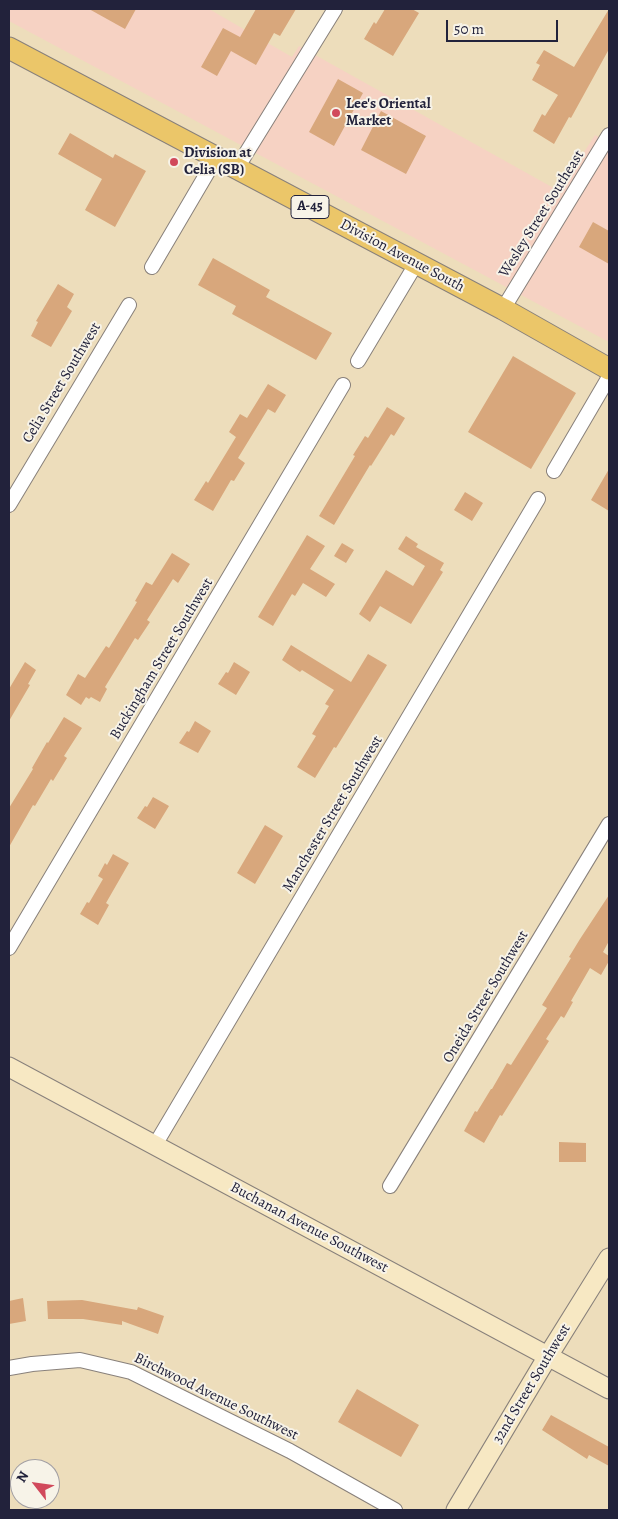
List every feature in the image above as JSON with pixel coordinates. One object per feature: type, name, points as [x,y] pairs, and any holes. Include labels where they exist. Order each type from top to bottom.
[{"type":"main road","name":"Division Avenue South","points":[[9,48],[503,309],[609,369]]},
{"type":"street","points":[[237,168],[335,9]]},
{"type":"street","name":"Wesley Street Southeast","points":[[503,309],[609,135]]},
{"type":"street","points":[[152,268],[216,158]]},
{"type":"street","points":[[358,361],[416,264]]},
{"type":"street","name":"Celia Street Southwest","points":[[9,505],[129,305]]},
{"type":"street","points":[[554,471],[609,377]]},
{"type":"street","name":"Buckingham Street Southwest","points":[[9,948],[343,385]]},
{"type":"street","name":"Manchester Street Southwest","points":[[155,1145],[538,499]]},
{"type":"street","name":"Oneida Street Southwest","points":[[390,1186],[609,824]]},
{"type":"street","name":"Buchanan Avenue Southwest","points":[[9,1067],[609,1389]]},
{"type":"street","name":"32nd Street Southwest","points":[[456,1510],[609,1258]]},
{"type":"street","name":"Birchwood Avenue Southwest","points":[[9,1368],[80,1360],[131,1372],[155,1382],[290,1451],[395,1510]]},
{"type":"shaded area","points":[[9,9],[209,9],[292,57],[299,46],[559,191],[595,135],[609,143],[609,342],[9,21]]},
{"type":"building","points":[[89,9],[136,9],[125,29]]},
{"type":"building","points":[[256,9],[296,9],[280,36],[274,33],[256,65],[231,51],[217,76],[201,67],[223,28],[240,37]]},
{"type":"building","points":[[385,9],[412,9],[419,13],[393,56],[364,39],[374,22],[376,24]]},
{"type":"building","points":[[609,9],[609,49],[571,118],[569,117],[554,144],[533,131],[542,114],[545,116],[558,95],[532,80],[540,65],[536,63],[544,50],[574,67]]},
{"type":"building","name":"Lee's Oriental Market","points":[[338,79],[363,93],[334,146],[309,132]]},
{"type":"building","points":[[381,111],[426,136],[406,174],[361,150]]},
{"type":"building","points":[[70,133],[113,158],[115,154],[146,171],[115,227],[85,210],[102,179],[58,154]]},
{"type":"building","points":[[593,222],[609,231],[609,264],[579,247]]},
{"type":"building","points":[[213,258],[270,290],[266,297],[332,333],[316,360],[232,314],[236,306],[198,285]]},
{"type":"building","points":[[58,284],[74,294],[67,307],[72,311],[51,347],[31,336],[38,322],[36,321]]},
{"type":"building","points":[[513,356],[576,393],[531,469],[468,432]]},
{"type":"building","points":[[268,384],[286,395],[275,413],[268,409],[238,458],[245,463],[234,481],[231,480],[213,511],[194,500],[206,481],[208,483],[236,437],[229,432],[240,414],[247,418]]},
{"type":"building","points":[[387,407],[405,418],[394,436],[391,434],[370,465],[334,525],[319,516],[355,456],[353,455],[365,436],[368,438]]},
{"type":"building","points":[[609,469],[609,511],[591,500]]},
{"type":"building","points":[[465,492],[483,503],[472,521],[454,510]]},
{"type":"building","points":[[307,535],[325,546],[310,569],[335,584],[326,597],[303,583],[295,596],[292,594],[273,626],[258,617]]},
{"type":"building","points":[[406,536],[418,544],[416,547],[444,563],[440,570],[443,572],[411,624],[380,606],[370,622],[359,614],[386,570],[413,586],[425,566],[398,549]]},
{"type":"building","points":[[342,543],[354,550],[346,563],[334,556]]},
{"type":"building","points":[[172,553],[190,564],[178,583],[173,579],[147,620],[150,622],[138,640],[135,638],[105,687],[107,689],[100,702],[91,697],[89,699],[86,697],[81,705],[66,695],[78,674],[85,678],[106,646],[109,648],[137,602],[135,601],[146,582],[152,585]]},
{"type":"building","points":[[291,645],[351,682],[368,654],[387,665],[336,748],[334,747],[315,778],[297,767],[316,736],[312,734],[329,706],[325,704],[334,690],[282,660]]},
{"type":"building","points":[[25,662],[36,670],[28,684],[30,685],[9,721],[9,689]]},
{"type":"building","points":[[234,662],[250,672],[236,695],[218,684],[226,672],[228,673]]},
{"type":"building","points":[[64,717],[82,728],[64,756],[67,758],[53,781],[51,779],[35,806],[33,805],[9,847],[9,808],[47,742]]},
{"type":"building","points":[[195,721],[211,731],[198,753],[179,743],[187,731],[189,732]]},
{"type":"building","points":[[153,797],[169,806],[155,829],[137,818]]},
{"type":"building","points":[[265,825],[283,836],[255,884],[237,873]]},
{"type":"building","points":[[113,854],[129,863],[106,903],[109,905],[98,925],[80,914],[103,879],[98,876],[105,863],[107,865]]},
{"type":"building","points":[[609,895],[609,941],[603,952],[609,956],[609,961],[601,975],[590,968],[571,1001],[573,1002],[564,1018],[561,1016],[546,1039],[549,1041],[502,1116],[500,1115],[484,1143],[464,1131],[507,1063],[511,1065],[547,1008],[542,1005],[571,958],[569,957]]},
{"type":"building","points":[[559,1142],[586,1143],[586,1162],[559,1162]]},
{"type":"building","points":[[23,1298],[26,1321],[9,1324],[9,1301]]},
{"type":"building","points":[[82,1300],[137,1310],[138,1307],[164,1316],[158,1334],[122,1321],[122,1325],[83,1319],[48,1319],[47,1301]]},
{"type":"building","points":[[357,1389],[419,1425],[401,1457],[338,1422]]},
{"type":"building","points":[[551,1415],[609,1447],[609,1466],[589,1455],[587,1459],[542,1430]]},
{"type":"place","name":"Lee's Oriental Market","points":[[336,113]]},
{"type":"place","name":"Division at Celia (SB)","points":[[174,162]]}]
